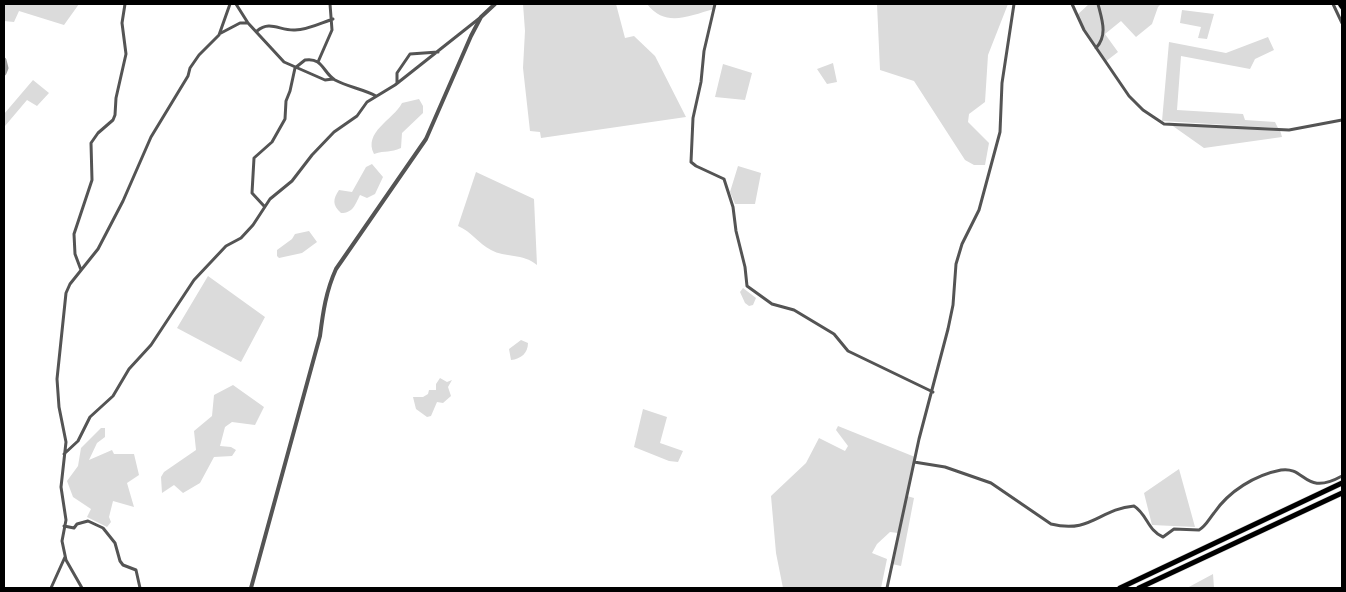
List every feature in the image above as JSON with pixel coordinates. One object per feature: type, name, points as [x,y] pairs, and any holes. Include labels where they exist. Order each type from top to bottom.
[{"type":"highway","points":[[1120,588],[1342,483]]},
{"type":"highway","points":[[1138,588],[1342,493]]},
{"type":"street","points":[[81,270],[75,254],[74,234],[92,180],[91,143],[98,133],[113,120],[115,115],[116,98],[126,54],[122,23],[126,4]]},
{"type":"street","points":[[82,588],[66,557],[62,541],[65,508],[61,487],[63,455],[66,442],[60,414],[58,379],[62,320],[68,288],[98,249],[123,201],[151,137],[188,76],[190,68],[220,33],[230,4]]},
{"type":"street","points":[[236,4],[248,23],[257,31],[272,51],[295,68],[327,80],[333,79]]},
{"type":"street","points":[[318,62],[332,30],[333,19],[330,4]]},
{"type":"street","points":[[63,455],[78,441],[90,418],[113,396],[129,369],[151,345],[178,306],[185,290],[226,246],[241,238],[253,226],[270,199],[292,181],[312,155],[334,132],[357,116],[366,102],[397,83],[438,52],[495,4]]},
{"type":"street","points":[[715,4],[704,51],[701,82],[693,118],[691,162],[724,178],[733,207],[747,286],[772,304],[794,310],[834,334],[848,351],[933,392]]},
{"type":"street","points":[[887,588],[914,462],[933,392],[953,305],[956,264],[962,244],[979,210],[1000,132],[1002,83],[1014,4]]},
{"type":"street","points":[[1072,4],[1084,30],[1129,96],[1142,110],[1164,124],[1289,130],[1342,120]]},
{"type":"street","points":[[1096,48],[1104,32],[1098,4]]},
{"type":"street","points":[[1333,4],[1342,23]]},
{"type":"street","points":[[251,588],[320,336],[325,299],[336,269],[426,139],[481,17]]},
{"type":"street","points":[[257,31],[266,26],[296,30],[333,19]]},
{"type":"street","points":[[220,33],[240,24],[248,23]]},
{"type":"street","points":[[397,83],[397,72],[410,54],[438,52]]},
{"type":"street","points":[[264,206],[252,194],[254,158],[272,142],[285,119],[286,101],[295,68],[305,60],[318,62],[333,79],[376,96]]},
{"type":"street","points":[[914,462],[945,467],[991,483],[1051,524],[1062,527],[1081,526],[1118,509],[1134,506],[1143,514],[1157,534],[1163,537],[1174,529],[1199,530],[1235,490],[1274,472],[1291,470],[1308,481],[1320,484],[1342,476]]},
{"type":"street","points":[[64,526],[74,528],[77,524],[88,521],[102,528],[115,543],[123,565],[136,570],[140,588]]},
{"type":"street","points":[[51,588],[66,557]]},
{"type":"shaded area","points":[[4,4],[79,4],[64,25],[19,11],[14,22],[4,21]]},
{"type":"shaded area","points":[[523,4],[616,4],[625,38],[634,36],[655,56],[686,117],[541,138],[540,132],[530,131],[523,68],[525,31]]},
{"type":"shaded area","points":[[647,4],[715,4],[714,9],[686,17],[670,18],[662,16]]},
{"type":"shaded area","points":[[877,4],[1008,4],[988,55],[985,102],[969,114],[968,122],[989,143],[985,165],[974,165],[965,160],[914,81],[880,70]]},
{"type":"shaded area","points":[[1089,4],[1161,4],[1158,7],[1152,24],[1136,37],[1121,21],[1105,34],[1118,52],[1105,62],[1085,34],[1076,16]]},
{"type":"shaded area","points":[[1182,10],[1214,14],[1207,39],[1198,38],[1201,27],[1180,23]]},
{"type":"shaded area","points":[[1268,37],[1274,50],[1255,59],[1250,69],[1181,56],[1177,110],[1243,114],[1245,120],[1275,122],[1278,128],[1162,121],[1169,42],[1226,53]]},
{"type":"shaded area","points":[[833,63],[837,82],[827,84],[817,69]]},
{"type":"shaded area","points":[[723,64],[752,73],[745,100],[715,97]]},
{"type":"shaded area","points":[[33,80],[49,93],[37,106],[27,100],[5,126],[4,114]]},
{"type":"shaded area","points":[[419,99],[423,106],[423,113],[402,133],[401,148],[374,154],[372,139],[380,127],[402,103]]},
{"type":"shaded area","points":[[1170,124],[1280,130],[1282,137],[1204,148]]},
{"type":"shaded area","points":[[372,164],[383,177],[375,194],[367,198],[360,195],[351,210],[341,213],[334,202],[339,190],[352,192],[366,167]]},
{"type":"shaded area","points":[[738,166],[761,173],[755,204],[735,204],[730,192]]},
{"type":"shaded area","points":[[476,172],[534,199],[537,265],[520,257],[491,250],[458,226]]},
{"type":"shaded area","points":[[309,231],[317,242],[302,253],[279,258],[277,256],[277,250],[292,239],[295,234]]},
{"type":"shaded area","points":[[208,276],[265,317],[241,362],[177,328]]},
{"type":"shaded area","points":[[743,288],[756,298],[753,305],[749,306],[745,303],[740,292]]},
{"type":"shaded area","points":[[521,340],[528,343],[527,350],[521,357],[511,360],[509,349]]},
{"type":"shaded area","points":[[440,378],[447,382],[452,380],[448,387],[451,396],[443,403],[437,402],[431,416],[427,417],[416,409],[413,397],[423,397],[428,394],[429,390],[436,390],[436,384]]},
{"type":"shaded area","points":[[233,385],[264,407],[255,425],[232,422],[225,427],[220,446],[231,447],[236,450],[232,456],[214,457],[200,483],[183,493],[174,485],[162,493],[161,477],[164,472],[196,450],[194,431],[212,416],[214,395]]},
{"type":"shaded area","points":[[643,409],[667,417],[660,443],[683,451],[678,462],[669,461],[634,447]]},
{"type":"shaded area","points":[[838,426],[915,457],[907,496],[914,498],[901,566],[892,564],[898,533],[890,532],[877,544],[872,553],[887,559],[881,588],[783,588],[776,553],[771,496],[806,463],[819,438],[845,451],[848,446],[836,430]]},
{"type":"shaded area","points":[[101,428],[105,428],[105,437],[97,443],[89,460],[112,450],[114,454],[134,454],[139,475],[127,483],[134,507],[113,501],[109,517],[111,522],[107,527],[87,517],[91,509],[73,497],[67,481],[78,466],[81,448]]},
{"type":"shaded area","points":[[1179,469],[1195,527],[1152,525],[1144,493]]},
{"type":"shaded area","points":[[1213,574],[1214,588],[1187,588]]},
{"type":"waterway","points":[[4,60],[6,68],[4,73]]}]
